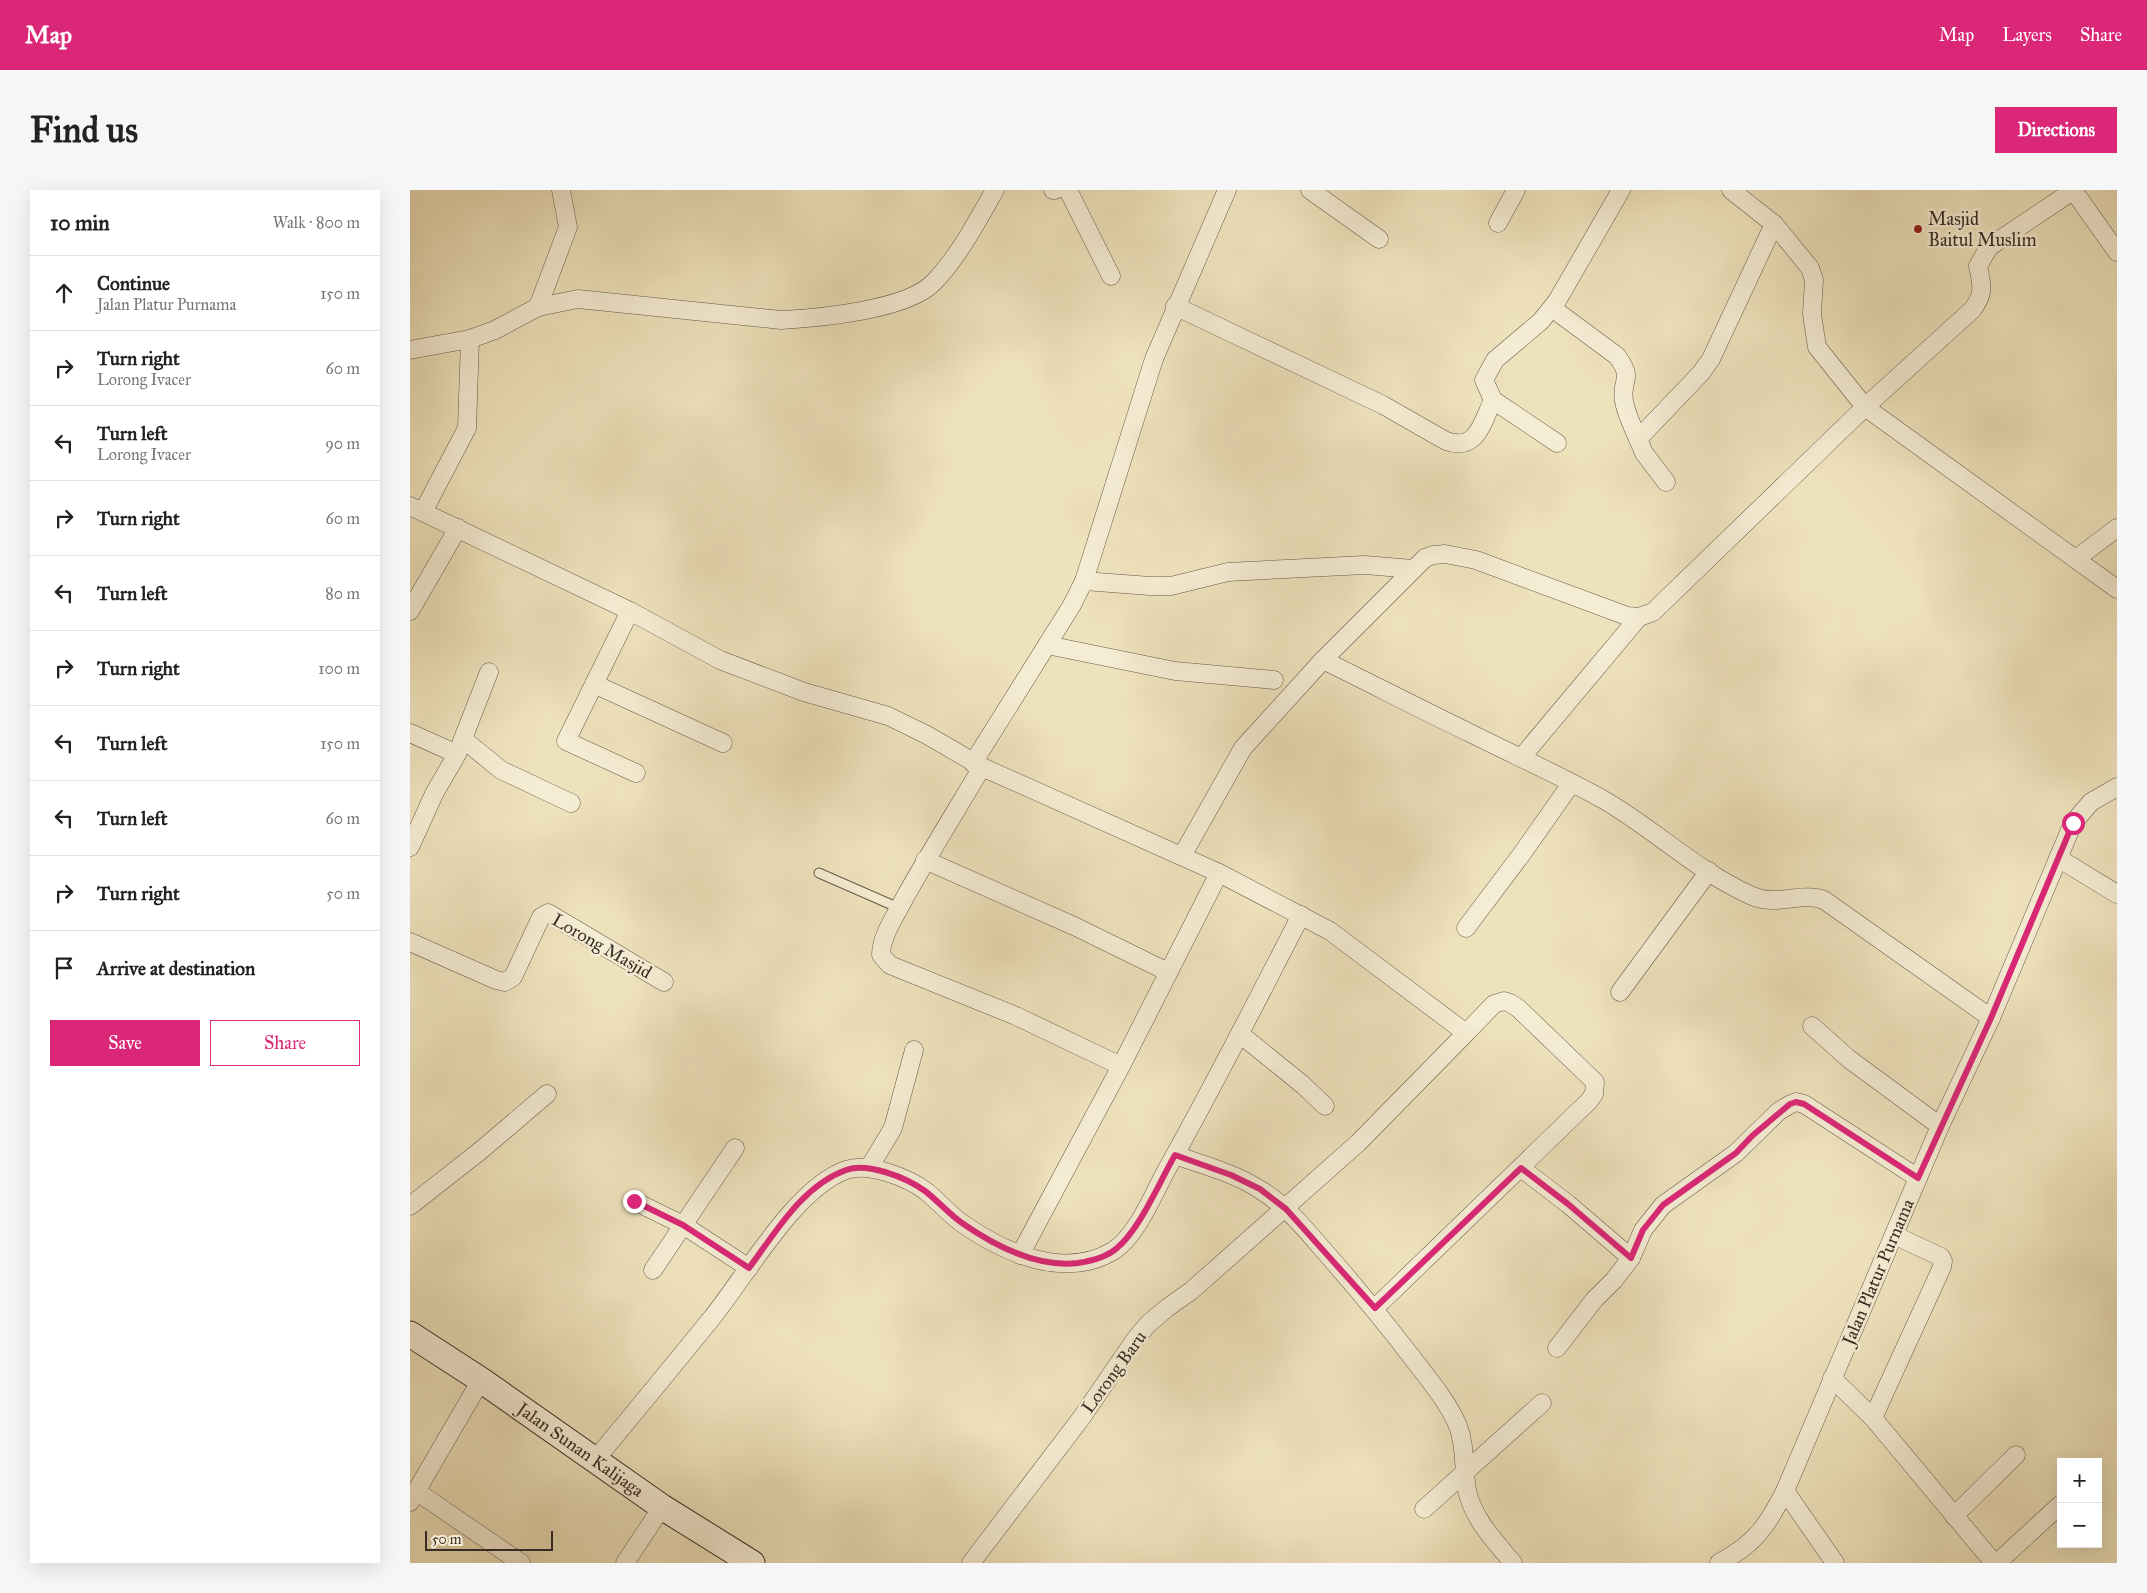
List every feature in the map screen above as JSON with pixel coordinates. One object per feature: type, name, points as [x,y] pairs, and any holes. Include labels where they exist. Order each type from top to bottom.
[{"type":"street","points":[[538,307],[568,228],[561,190]]},
{"type":"street","points":[[410,350],[470,339],[495,330],[538,307],[578,299],[781,320],[808,319],[885,305],[910,298],[934,284],[974,226],[995,190]]},
{"type":"street","points":[[1068,190],[1111,276]]},
{"type":"street","points":[[1121,1066],[1016,1016],[890,965],[881,955],[881,947],[899,908],[925,860],[1084,581],[1154,359],[1175,306],[1227,190]]},
{"type":"street","points":[[1310,190],[1379,239]]},
{"type":"street","points":[[1557,443],[1493,400],[1484,380],[1495,360],[1526,334],[1552,308],[1570,281],[1621,190]]},
{"type":"street","points":[[1731,190],[1774,224],[1810,268],[1814,280],[1812,314],[1817,347],[1865,408],[2117,589]]},
{"type":"street","points":[[1182,856],[1243,748],[1323,660],[1413,569],[1433,555],[1457,556],[1476,560],[1627,616],[1639,617],[1652,612],[1865,408],[1972,310],[1980,300],[1983,288],[1978,266],[1989,247],[2074,190],[2117,252]]},
{"type":"street","points":[[1498,223],[1512,191]]},
{"type":"street","points":[[1638,439],[1701,373],[1711,359],[1774,224]]},
{"type":"street","points":[[1175,306],[1382,405],[1446,442],[1457,445],[1468,444],[1475,437],[1493,400]]},
{"type":"street","points":[[1552,308],[1616,356],[1623,365],[1627,373],[1624,399],[1638,439],[1644,453],[1666,482]]},
{"type":"street","points":[[470,339],[467,428],[417,509],[630,611],[720,660],[804,692],[888,716],[928,735],[978,765],[1219,873],[1330,931],[1466,1033]]},
{"type":"street","points":[[410,611],[458,528]]},
{"type":"street","points":[[2076,559],[2117,528]]},
{"type":"street","points":[[1084,581],[1171,586],[1228,572],[1365,565],[1413,569]]},
{"type":"street","points":[[630,611],[566,742],[636,773]]},
{"type":"street","points":[[1521,758],[1639,617]]},
{"type":"street","points":[[1047,645],[1175,671],[1274,680]]},
{"type":"street","points":[[1323,660],[1604,801],[1654,832],[1708,871],[1734,887],[1763,900],[1778,901],[1816,897],[1824,900],[1991,1018]]},
{"type":"street","points":[[410,847],[434,794],[460,746],[488,672]]},
{"type":"street","points":[[594,684],[723,743]]},
{"type":"street","points":[[410,733],[460,746],[501,770],[571,803]]},
{"type":"street","points":[[1466,928],[1571,784]]},
{"type":"street","name":"Jalan Platur Purnama","points":[[1719,1563],[1748,1545],[1761,1532],[1771,1519],[1786,1491],[1832,1378],[1940,1126],[1991,1018],[2073,823],[2091,802],[2117,787]]},
{"type":"street","points":[[2058,858],[2117,894]]},
{"type":"street","points":[[925,860],[995,893],[1074,926],[1168,972]]},
{"type":"street","points":[[1620,992],[1708,871]]},
{"type":"street","points":[[1020,1255],[1121,1066],[1219,873]]},
{"type":"street","name":"Lorong Masjid","points":[[410,942],[496,980],[505,982],[513,977],[541,917],[548,913],[664,982]]},
{"type":"street","points":[[595,1460],[713,1316],[796,1206],[820,1184],[848,1169],[869,1168],[885,1172],[924,1190],[960,1222],[987,1239],[1020,1255],[1049,1262],[1068,1264],[1104,1256],[1117,1248],[1132,1231],[1175,1155],[1301,915]]},
{"type":"street","name":"Lorong Baru","points":[[971,1563],[1082,1417],[1134,1341],[1148,1324],[1192,1291],[1286,1209],[1358,1143],[1494,1004],[1504,1002],[1518,1008],[1595,1082],[1594,1094],[1589,1101],[1521,1168]]},
{"type":"street","points":[[1812,1026],[1849,1059],[1940,1126]]},
{"type":"street","points":[[1240,1034],[1303,1085],[1325,1106]]},
{"type":"street","points":[[869,1168],[893,1128],[914,1050]]},
{"type":"street","points":[[410,1206],[480,1151],[547,1094]]},
{"type":"street","points":[[1557,1348],[1594,1300],[1614,1280],[1631,1258],[1643,1230],[1663,1205],[1736,1153],[1759,1130],[1790,1104],[1796,1102],[1804,1104],[1918,1178]]},
{"type":"street","points":[[653,1270],[736,1148]]},
{"type":"street","points":[[1175,1155],[1231,1175],[1260,1189],[1286,1209],[1375,1308],[1440,1394],[1450,1412],[1463,1444],[1467,1489],[1474,1510],[1482,1525],[1513,1563]]},
{"type":"street","points":[[1375,1308],[1521,1168],[1568,1204],[1631,1258]]},
{"type":"street","points":[[634,1201],[683,1225],[749,1268]]},
{"type":"street","points":[[1873,1418],[1942,1267],[1943,1260],[1941,1257],[1894,1235]]},
{"type":"street","name":"Jalan Sunan Kalijaga","points":[[410,1334],[481,1380],[662,1507],[752,1563]]},
{"type":"street","points":[[1832,1378],[1873,1418],[1995,1563],[2057,1508]]},
{"type":"street","points":[[481,1380],[413,1497],[521,1563]]},
{"type":"street","points":[[1424,1510],[1542,1403]]},
{"type":"street","points":[[1954,1516],[2016,1455]]},
{"type":"street","points":[[1786,1491],[1835,1563]]},
{"type":"street","points":[[625,1563],[662,1507]]},
{"type":"lane","points":[[819,873],[899,908]]},
{"type":"place","name":"Masjid Baitul Muslim","points":[[1918,229]]},
{"type":"route","points":[[634,1201],[683,1225],[749,1268],[796,1206],[820,1184],[848,1169],[858,1167],[869,1168],[905,1180],[924,1190],[960,1222],[987,1239],[1020,1255],[1049,1262],[1068,1264],[1085,1262],[1104,1256],[1117,1248],[1132,1231],[1175,1155],[1231,1175],[1260,1189],[1286,1209],[1375,1308],[1521,1168],[1568,1204],[1631,1258],[1643,1230],[1663,1205],[1736,1153],[1752,1136],[1780,1112],[1796,1102],[1804,1104],[1918,1178],[1940,1126],[1991,1018],[2073,823]]}]
